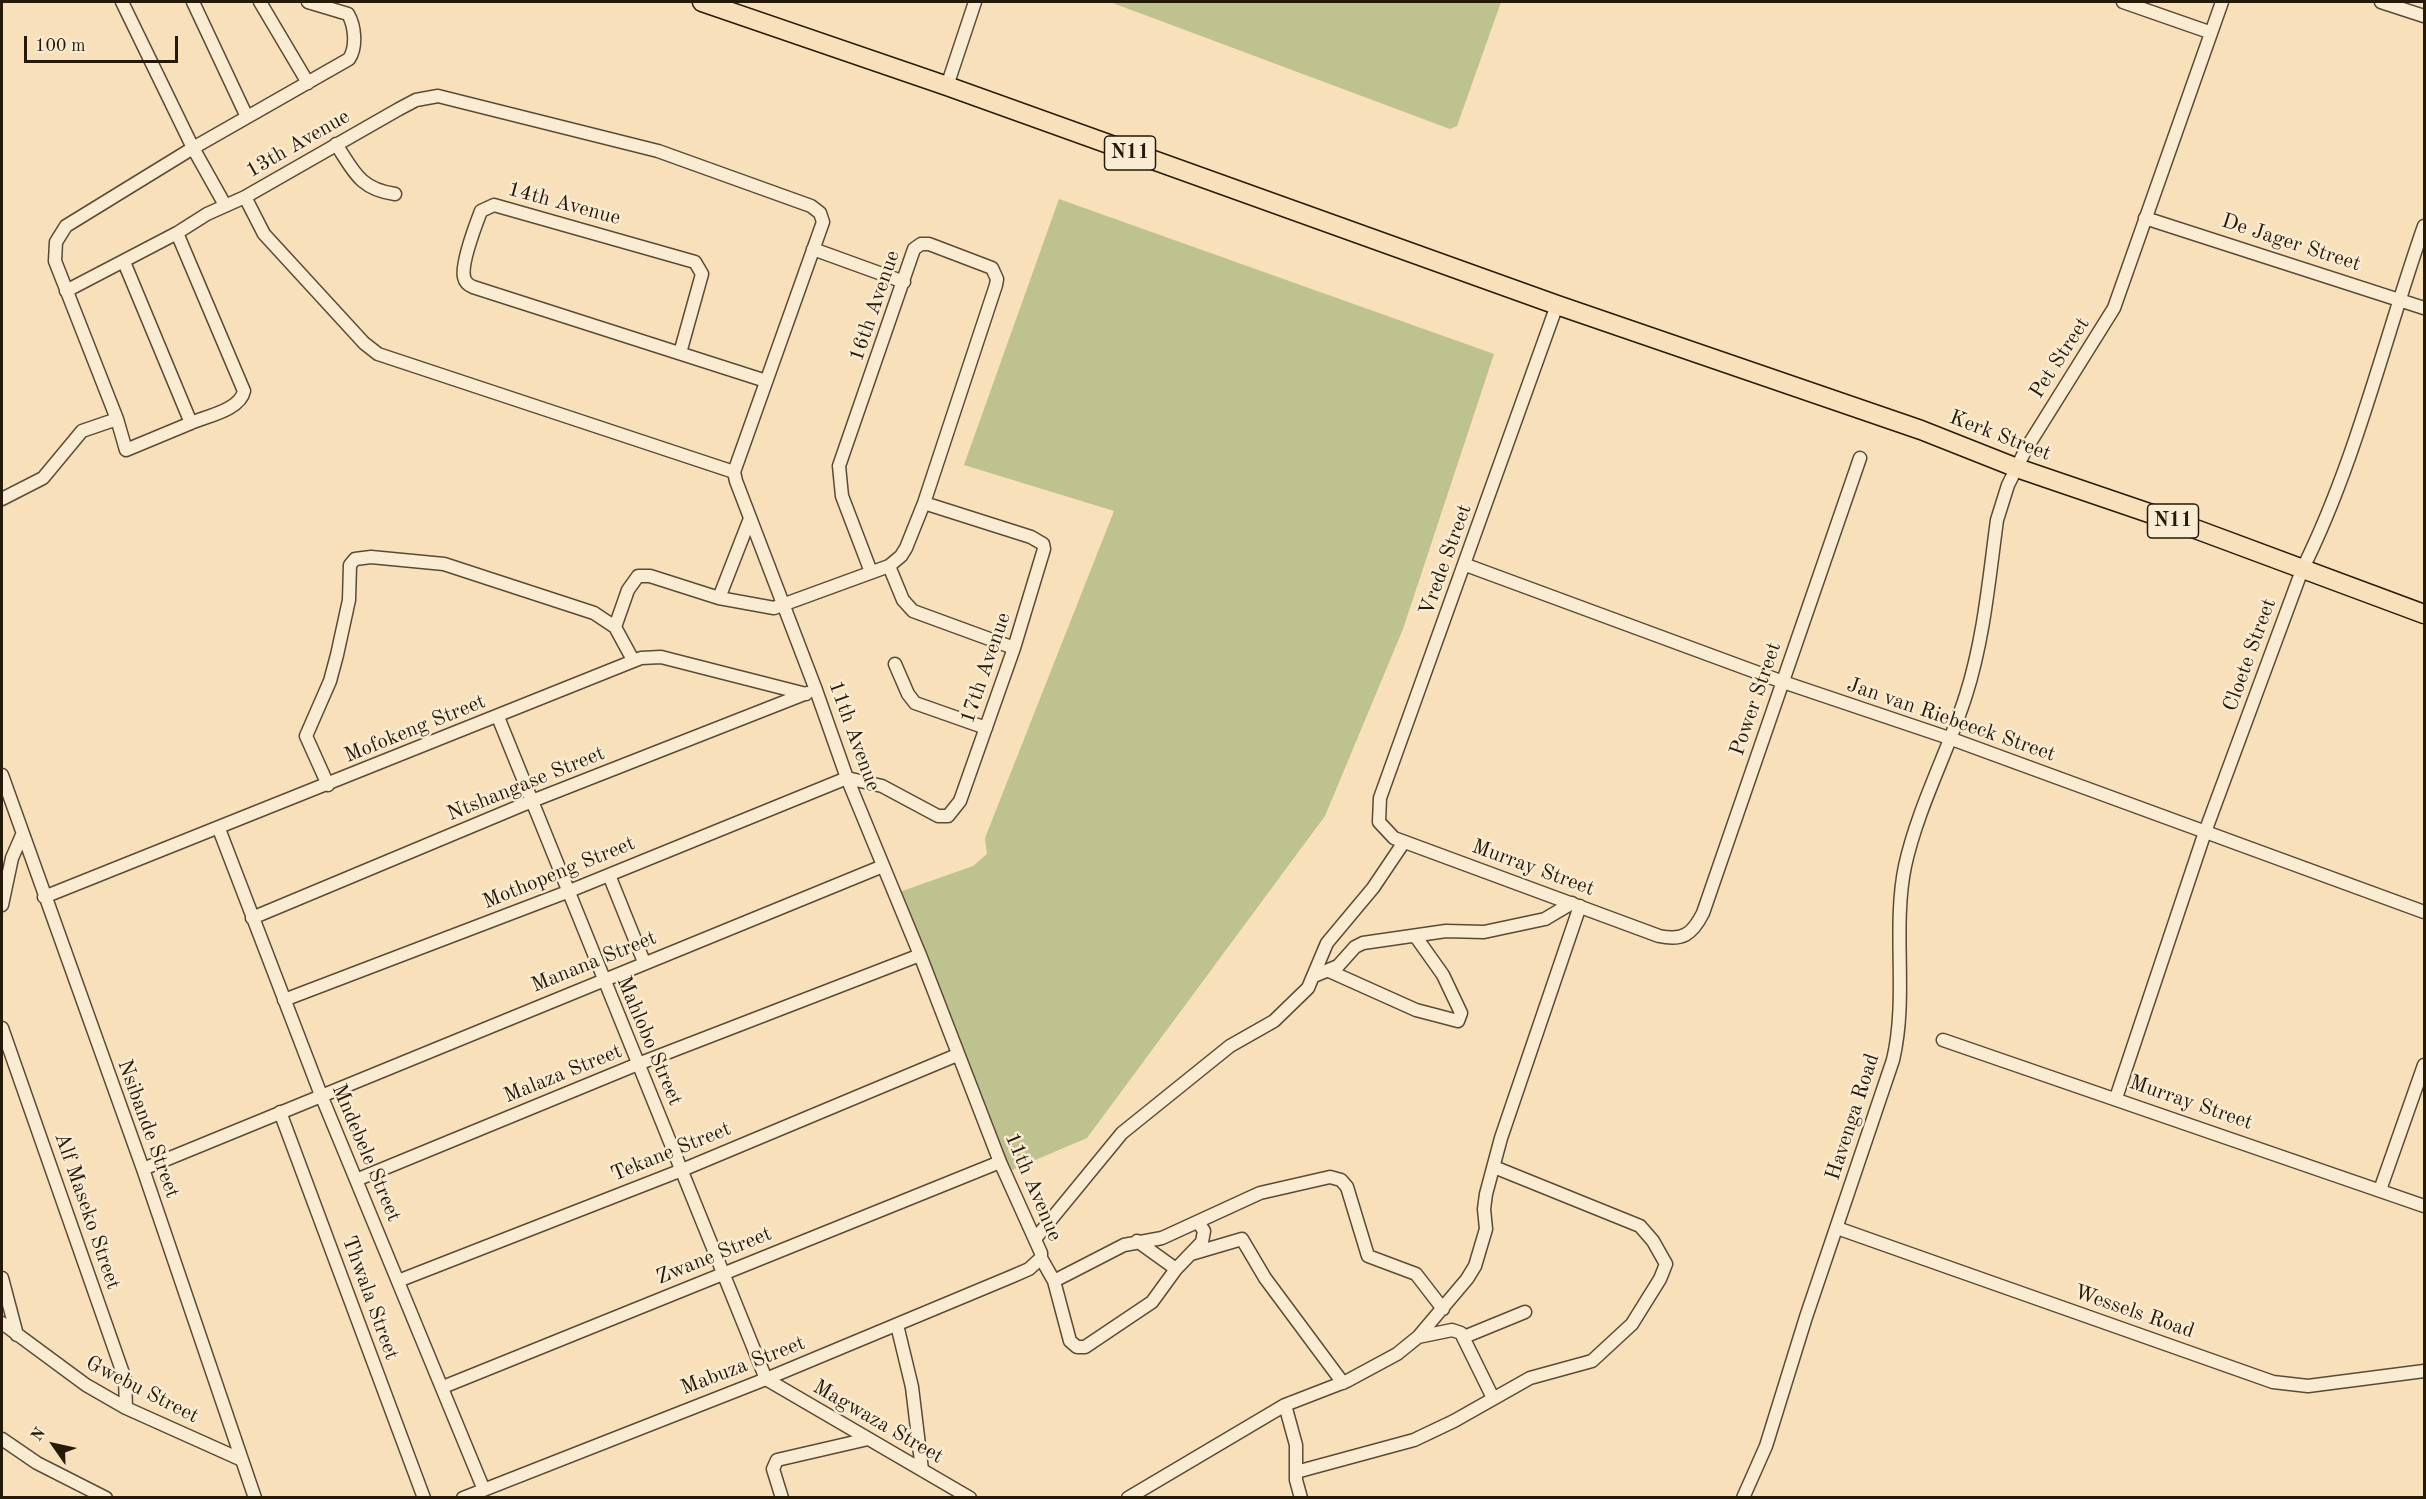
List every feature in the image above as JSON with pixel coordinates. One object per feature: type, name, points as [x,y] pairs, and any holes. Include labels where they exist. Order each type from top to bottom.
[{"type":"highway","name":"N11","points":[[702,2],[947,86],[1557,305]]},
{"type":"highway","name":"Kerk Street","points":[[1557,305],[1921,430],[2017,468],[2190,527],[2424,614]]},
{"type":"street","points":[[122,2],[193,148],[225,206]]},
{"type":"street","points":[[193,2],[247,117]]},
{"type":"street","points":[[260,2],[308,83]]},
{"type":"street","points":[[177,233],[244,391],[237,403],[126,450],[117,418],[66,291],[54,252],[61,231],[193,148],[345,62],[354,46],[352,22],[348,14],[308,2]]},
{"type":"street","points":[[947,86],[975,2]]},
{"type":"street","points":[[2123,2],[2210,32]]},
{"type":"street","name":"Pet Street","points":[[1949,738],[1976,658],[1997,520],[2017,468],[2038,427],[2114,308],[2222,2]]},
{"type":"street","points":[[2381,2],[2424,16]]},
{"type":"street","name":"13th Avenue","points":[[734,472],[378,354],[364,343],[264,234],[245,197],[416,100],[438,96],[658,151],[802,203],[820,213],[823,222],[813,249]]},
{"type":"street","points":[[336,144],[365,185],[395,194]]},
{"type":"street","points":[[66,291],[245,197]]},
{"type":"street","name":"14th Avenue","points":[[680,353],[702,274],[695,262],[494,205],[481,211],[464,268],[464,279],[469,285],[766,381]]},
{"type":"street","name":"De Jager Street","points":[[2145,218],[2399,298],[2424,308]]},
{"type":"street","name":"Cloete Street","points":[[2116,1098],[2205,832],[2302,570],[2321,532],[2343,474],[2424,226]]},
{"type":"street","name":"16th Avenue","points":[[871,572],[840,487],[838,466],[914,249],[926,244],[986,265],[994,272],[997,279],[924,503],[906,548],[889,566]]},
{"type":"street","points":[[734,472],[813,249],[904,282]]},
{"type":"street","points":[[124,262],[191,423]]},
{"type":"street","name":"Vrede Street","points":[[1383,828],[1378,812],[1380,798],[1466,566],[1557,305]]},
{"type":"street","points":[[2,499],[44,478],[82,431],[117,418]]},
{"type":"street","name":"Power Street","points":[[1673,939],[1684,938],[1691,932],[1703,913],[1860,458]]},
{"type":"street","name":"11th Avenue","points":[[734,472],[749,521],[782,606],[811,692],[920,955],[1000,1162],[1035,1239],[1038,1262],[1054,1281],[1070,1341],[1081,1348],[1102,1338],[1152,1302],[1176,1269]]},
{"type":"street","name":"17th Avenue","points":[[847,778],[882,786],[931,813],[946,816],[960,801],[1014,648],[1044,553],[1043,544],[1023,534],[924,503]]},
{"type":"street","points":[[719,598],[749,521]]},
{"type":"street","points":[[328,785],[306,736],[335,663],[349,600],[350,565],[355,559],[363,556],[444,564],[594,613],[615,627],[633,660]]},
{"type":"street","points":[[615,627],[628,590],[638,576],[650,576],[719,598],[766,608],[782,606],[889,566],[903,600],[913,611],[1014,648]]},
{"type":"street","name":"Jan van Riebeeck Street","points":[[1466,566],[1782,682],[1949,738],[2424,912]]},
{"type":"street","name":"Mofokeng Street","points":[[44,897],[498,717],[633,660],[651,656],[661,657],[811,692]]},
{"type":"street","points":[[895,663],[908,694],[915,703],[986,728]]},
{"type":"street","name":"Ntshangase Street","points":[[252,918],[532,801],[811,692]]},
{"type":"street","name":"Mahlobo Street","points":[[498,717],[567,892],[766,1378]]},
{"type":"street","name":"Havenga Road","points":[[1743,1497],[1766,1446],[1895,1051],[1899,1026],[1903,877],[1919,821],[1949,738]]},
{"type":"street","name":"Nsibande Street","points":[[2,775],[143,1169],[255,1497]]},
{"type":"street","name":"Mothopeng Street","points":[[284,1000],[567,892],[847,778]]},
{"type":"street","name":"Murray Street","points":[[1383,828],[1394,838],[1404,842],[1673,939]]},
{"type":"street","name":"Mndebele Street","points":[[219,829],[321,1095],[484,1490]]},
{"type":"street","points":[[2,905],[12,858],[22,835]]},
{"type":"street","points":[[1035,1239],[1122,1133],[1236,1041],[1274,1021],[1308,988],[1327,943],[1374,888],[1404,842]]},
{"type":"street","name":"Manana Street","points":[[143,1169],[883,866]]},
{"type":"street","points":[[609,875],[644,962]]},
{"type":"street","points":[[1314,976],[1342,963],[1359,944],[1446,931],[1484,932],[1535,922],[1576,905]]},
{"type":"street","points":[[1128,1497],[1285,1405],[1343,1383],[1383,1363],[1418,1337],[1443,1309],[1475,1266],[1487,1225],[1484,1209],[1494,1167],[1576,905]]},
{"type":"street","points":[[1329,971],[1416,1010],[1458,1021],[1461,1013],[1452,991],[1416,937]]},
{"type":"street","name":"Malaza Street","points":[[356,1180],[638,1064],[920,955]]},
{"type":"street","name":"Alf Maseko Street","points":[[2,1028],[125,1379],[126,1408]]},
{"type":"street","name":"Murray Street","points":[[1943,1040],[2424,1206]]},
{"type":"street","name":"Tekane Street","points":[[399,1281],[681,1170],[957,1055]]},
{"type":"street","points":[[2380,1190],[2424,1065]]},
{"type":"street","name":"Thwala Street","points":[[280,1112],[424,1497]]},
{"type":"street","name":"Zwane Street","points":[[442,1387],[1000,1162]]},
{"type":"street","points":[[1296,1472],[1414,1440],[1454,1421],[1530,1378],[1580,1366],[1604,1353],[1641,1312],[1666,1263],[1653,1241],[1640,1226],[1494,1167]]},
{"type":"street","points":[[1054,1281],[1124,1245],[1162,1238],[1271,1189],[1318,1178],[1336,1178],[1345,1183],[1351,1196],[1365,1252],[1372,1258],[1416,1275],[1443,1309]]},
{"type":"street","points":[[1137,1242],[1176,1269],[1204,1237],[1198,1222]]},
{"type":"street","name":"Wessels Road","points":[[1837,1228],[2272,1382],[2308,1386],[2424,1371]]},
{"type":"street","points":[[1191,1254],[1242,1239],[1265,1278],[1343,1383]]},
{"type":"street","name":"Mabuza Street","points":[[463,1497],[897,1325],[1038,1262]]},
{"type":"street","points":[[2,1278],[17,1335]]},
{"type":"street","points":[[1464,1337],[1525,1312]]},
{"type":"street","name":"Gwebu Street","points":[[2,1323],[72,1376],[126,1408],[242,1460]]},
{"type":"street","points":[[897,1325],[912,1387],[922,1470]]},
{"type":"street","points":[[1418,1337],[1456,1330],[1464,1337],[1493,1398]]},
{"type":"street","name":"Magwaza Street","points":[[766,1378],[968,1497]]},
{"type":"street","points":[[1285,1405],[1296,1446],[1296,1487],[1301,1497]]},
{"type":"street","points":[[782,1497],[773,1469],[777,1460],[868,1439]]},
{"type":"street","points":[[2,1440],[37,1463],[106,1497]]},
{"type":"green space","points":[[1110,2],[1501,2],[1457,126],[1450,129]]},
{"type":"green space","points":[[1059,199],[1494,354],[1403,629],[1325,816],[1087,1138],[1005,1173],[891,895],[973,866],[987,854],[985,838],[1114,511],[964,465]]}]
